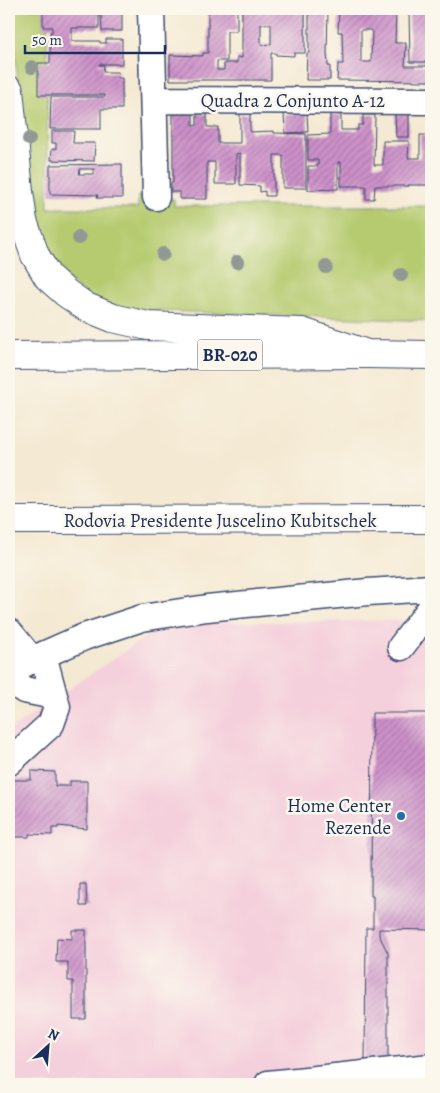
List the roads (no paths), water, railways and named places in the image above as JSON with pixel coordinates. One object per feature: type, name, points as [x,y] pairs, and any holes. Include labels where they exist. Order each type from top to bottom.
[{"type":"main road","points":[[9,90],[23,221],[39,263],[48,277],[66,293],[86,307],[113,318],[148,326],[302,332],[368,354]]},
{"type":"main road","name":"BR-020","points":[[19,356],[431,355]]},
{"type":"main road","name":"Rodovia Presidente Juscelino Kubitschek","points":[[21,520],[430,520]]},
{"type":"main road","points":[[9,633],[37,657]]},
{"type":"street","points":[[152,9],[156,198]]},
{"type":"street","name":"Quadra 2 Conjunto A-12","points":[[154,100],[431,101]]},
{"type":"street","points":[[9,675],[15,668],[37,657],[142,618],[206,608],[368,592],[431,588]]},
{"type":"street","points":[[401,647],[431,608]]},
{"type":"street","points":[[9,762],[51,724],[57,707],[37,657]]},
{"type":"street","points":[[9,679],[24,690],[54,696]]},
{"type":"street","points":[[268,1084],[431,1067]]},
{"type":"place","name":"Home Center Rezende","points":[[401,816]]}]
